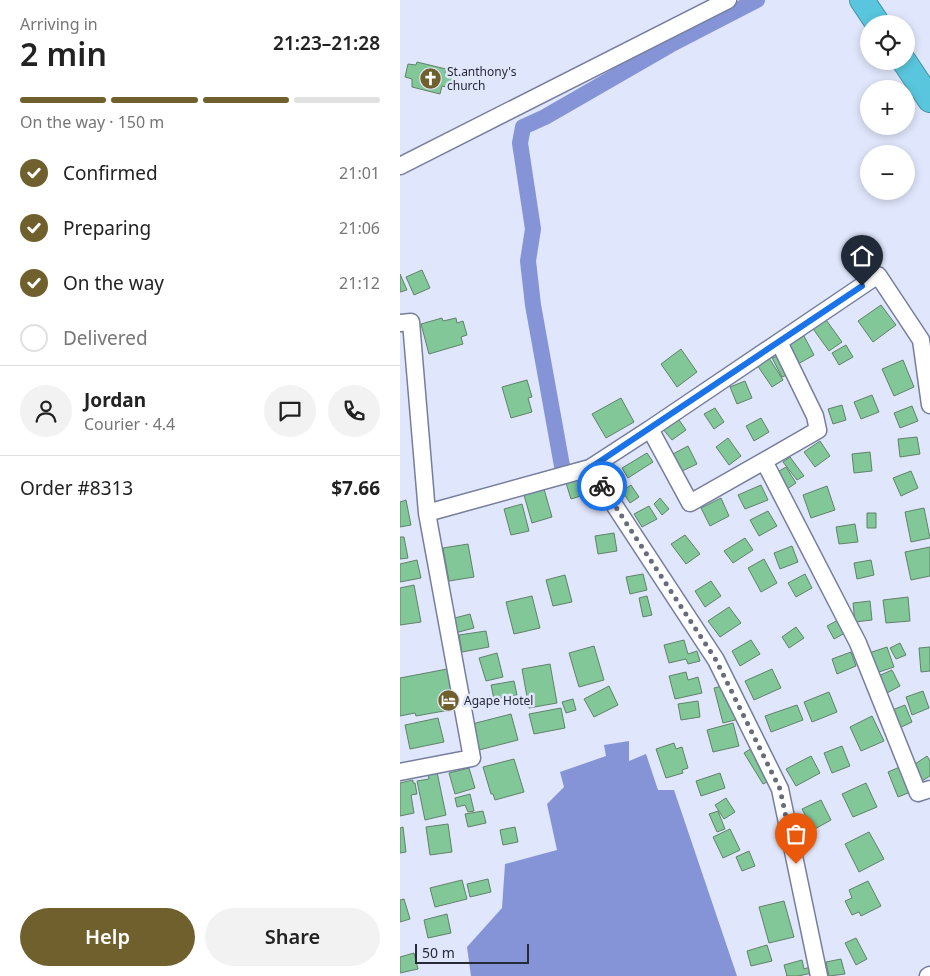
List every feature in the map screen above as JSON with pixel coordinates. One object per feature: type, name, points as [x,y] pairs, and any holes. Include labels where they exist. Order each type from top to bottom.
[{"type":"highway","points":[[862,0],[872,15]]},
{"type":"highway","points":[[910,70],[930,100]]},
{"type":"street","points":[[400,166],[728,0]]},
{"type":"street","points":[[427,513],[590,468],[878,275],[921,340],[930,405]]},
{"type":"street","points":[[400,323],[412,322],[427,513],[472,758],[400,772]]},
{"type":"street","points":[[650,429],[690,503],[818,430],[815,416],[779,342]]},
{"type":"street","points":[[764,460],[858,643],[918,793],[930,789]]},
{"type":"street","points":[[590,468],[716,660],[780,789],[818,976]]},
{"type":"water","points":[[629,741],[629,761],[646,754],[658,790],[674,790],[737,976],[471,976],[467,947],[502,908],[505,864],[557,850],[547,804],[564,787],[560,772],[606,756],[604,745]]},
{"type":"building","name":"St.anthony's church","points":[[417,62],[446,69],[445,73],[455,75],[451,88],[442,86],[440,94],[412,87],[412,79],[405,77],[408,64],[416,65]]},
{"type":"building","points":[[422,270],[430,288],[414,295],[406,277]]},
{"type":"building","points":[[400,274],[407,290],[400,292]]},
{"type":"building","points":[[881,305],[896,325],[873,342],[858,321]]},
{"type":"building","points":[[824,317],[842,342],[829,351],[811,326]]},
{"type":"building","points":[[442,318],[443,321],[456,318],[457,323],[463,321],[467,335],[461,337],[463,344],[429,354],[421,324]]},
{"type":"building","points":[[804,336],[814,355],[798,364],[788,345]]},
{"type":"building","points":[[846,345],[853,357],[839,365],[832,353]]},
{"type":"building","points":[[681,349],[697,372],[677,387],[661,364]]},
{"type":"building","points":[[778,356],[787,375],[782,377],[772,358]]},
{"type":"building","points":[[769,358],[783,380],[772,387],[757,365]]},
{"type":"building","points":[[903,360],[914,387],[894,396],[882,369]]},
{"type":"building","points":[[527,380],[532,397],[528,398],[532,412],[511,418],[502,387]]},
{"type":"building","points":[[745,381],[752,398],[737,404],[730,387]]},
{"type":"building","points":[[872,395],[879,412],[861,419],[854,402]]},
{"type":"building","points":[[621,398],[634,422],[606,438],[592,414]]},
{"type":"building","points":[[842,405],[846,420],[833,424],[828,409]]},
{"type":"building","points":[[912,406],[918,421],[900,428],[894,413]]},
{"type":"building","points":[[715,408],[724,422],[714,429],[704,414]]},
{"type":"building","points":[[677,417],[686,430],[672,440],[662,428]]},
{"type":"building","points":[[761,418],[769,432],[754,441],[746,426]]},
{"type":"building","points":[[917,437],[920,454],[900,457],[898,439]]},
{"type":"building","points":[[728,438],[741,456],[729,465],[716,447]]},
{"type":"building","points":[[820,441],[830,456],[815,467],[804,452]]},
{"type":"building","points":[[688,446],[697,464],[680,472],[671,455]]},
{"type":"building","points":[[870,452],[872,471],[854,473],[852,454]]},
{"type":"building","points":[[647,453],[653,462],[628,478],[622,468]]},
{"type":"building","points":[[790,457],[804,476],[797,480],[783,462]]},
{"type":"building","points":[[786,467],[796,483],[784,491],[774,474]]},
{"type":"building","points":[[911,471],[918,488],[901,496],[893,478]]},
{"type":"building","points":[[585,477],[590,493],[571,499],[566,483]]},
{"type":"building","points":[[631,485],[639,497],[630,503],[622,491]]},
{"type":"building","points":[[761,485],[768,500],[745,509],[738,495]]},
{"type":"building","points":[[827,486],[835,510],[811,518],[803,495]]},
{"type":"building","points":[[544,489],[552,517],[532,523],[524,495]]},
{"type":"building","points":[[660,498],[669,509],[662,515],[654,504]]},
{"type":"building","points":[[721,498],[729,516],[710,526],[701,508]]},
{"type":"building","points":[[406,500],[411,525],[400,527],[400,502]]},
{"type":"building","points":[[522,504],[529,531],[511,535],[504,509]]},
{"type":"building","points":[[649,506],[657,519],[642,527],[634,514]]},
{"type":"building","points":[[924,508],[930,538],[911,542],[905,512]]},
{"type":"building","points":[[768,511],[777,526],[759,536],[750,520]]},
{"type":"building","points":[[867,513],[876,513],[876,528],[867,528]]},
{"type":"building","points":[[855,524],[858,542],[839,544],[836,527]]},
{"type":"building","points":[[614,533],[617,551],[598,554],[595,536]]},
{"type":"building","points":[[685,535],[700,554],[686,564],[671,544]]},
{"type":"building","points":[[400,537],[404,537],[408,558],[400,559]]},
{"type":"building","points":[[745,538],[753,550],[733,563],[724,551]]},
{"type":"building","points":[[468,544],[474,577],[449,581],[443,548]]},
{"type":"building","points":[[792,546],[798,562],[780,569],[774,553]]},
{"type":"building","points":[[930,547],[930,576],[911,580],[905,552]]},
{"type":"building","points":[[764,559],[777,583],[761,592],[748,568]]},
{"type":"building","points":[[417,560],[421,578],[400,582],[400,564]]},
{"type":"building","points":[[871,560],[874,575],[857,579],[854,563]]},
{"type":"building","points":[[643,574],[647,590],[630,594],[626,577]]},
{"type":"building","points":[[805,574],[812,588],[796,597],[788,583]]},
{"type":"building","points":[[565,575],[572,602],[553,606],[546,580]]},
{"type":"building","points":[[711,581],[721,596],[705,607],[695,591]]},
{"type":"building","points":[[414,585],[421,622],[400,625],[400,588]]},
{"type":"building","points":[[532,596],[540,628],[514,634],[506,602]]},
{"type":"building","points":[[647,596],[652,615],[643,617],[639,598]]},
{"type":"building","points":[[908,597],[910,621],[886,623],[883,600]]},
{"type":"building","points":[[870,601],[872,620],[855,622],[853,603]]},
{"type":"building","points":[[729,607],[741,623],[720,637],[708,621]]},
{"type":"building","points":[[470,614],[474,628],[455,633],[451,619]]},
{"type":"building","points":[[838,620],[845,633],[834,639],[827,626]]},
{"type":"building","points":[[796,627],[804,638],[789,648],[782,637]]},
{"type":"building","points":[[486,631],[489,647],[462,652],[459,635]]},
{"type":"building","points":[[684,640],[688,654],[697,651],[700,661],[688,664],[686,659],[669,663],[664,645]]},
{"type":"building","points":[[751,640],[760,654],[740,666],[732,651]]},
{"type":"building","points":[[900,643],[906,655],[896,659],[890,648]]},
{"type":"building","points":[[594,646],[604,680],[579,687],[569,653]]},
{"type":"building","points":[[887,647],[894,667],[873,674],[866,654]]},
{"type":"building","points":[[930,647],[930,671],[921,672],[919,648]]},
{"type":"building","points":[[851,652],[856,666],[837,674],[832,659]]},
{"type":"building","points":[[497,653],[503,677],[486,681],[479,658]]},
{"type":"building","points":[[550,664],[557,703],[529,708],[522,669]]},
{"type":"building","points":[[447,669],[455,709],[416,716],[415,713],[400,716],[400,678]]},
{"type":"building","points":[[772,669],[781,688],[754,700],[745,681]]},
{"type":"building","points":[[892,670],[900,686],[885,694],[876,677]]},
{"type":"building","points":[[686,672],[688,680],[698,677],[702,693],[675,699],[669,676]]},
{"type":"building","points":[[514,681],[517,695],[494,699],[491,685]]},
{"type":"building","points":[[730,684],[739,719],[723,723],[714,688]]},
{"type":"building","points":[[609,686],[618,705],[594,717],[584,699]]},
{"type":"building","points":[[923,691],[929,708],[912,715],[906,697]]},
{"type":"building","points":[[829,692],[837,712],[812,722],[804,702]]},
{"type":"building","points":[[573,699],[576,710],[566,713],[562,702]]},
{"type":"building","points":[[698,701],[700,717],[681,720],[678,704]]},
{"type":"building","points":[[797,705],[803,720],[771,732],[765,716]]},
{"type":"building","points":[[905,705],[912,722],[895,730],[887,712]]},
{"type":"building","points":[[561,708],[565,728],[534,734],[529,714]]},
{"type":"building","points":[[511,714],[518,740],[479,750],[472,724]]},
{"type":"building","points":[[872,716],[884,741],[861,751],[850,727]]},
{"type":"building","points":[[438,718],[444,742],[410,749],[405,725]]},
{"type":"building","points":[[733,723],[739,746],[713,752],[707,730]]},
{"type":"building","points":[[674,743],[676,749],[682,747],[688,768],[682,770],[683,773],[666,778],[656,749]]},
{"type":"building","points":[[842,746],[850,766],[832,773],[824,753]]},
{"type":"building","points":[[754,747],[773,779],[763,784],[744,753]]},
{"type":"building","points":[[811,756],[820,773],[796,786],[786,769]]},
{"type":"building","points":[[927,756],[930,761],[930,776],[922,781],[912,766]]},
{"type":"building","points":[[514,759],[524,792],[495,800],[493,794],[491,794],[483,767]]},
{"type":"building","points":[[902,766],[913,791],[898,797],[888,772]]},
{"type":"building","points":[[469,768],[475,788],[455,794],[449,773]]},
{"type":"building","points":[[437,772],[446,815],[425,820],[417,781],[429,779],[428,773]]},
{"type":"building","points":[[720,773],[725,788],[701,796],[696,781]]},
{"type":"building","points":[[413,780],[417,794],[411,795],[414,813],[400,816],[400,783]]},
{"type":"building","points":[[866,783],[877,807],[853,817],[842,794]]},
{"type":"building","points":[[470,794],[474,811],[468,812],[465,805],[457,807],[455,798]]},
{"type":"building","points":[[726,798],[735,812],[724,819],[715,805]]},
{"type":"building","points":[[821,800],[831,820],[813,830],[802,809]]},
{"type":"building","points":[[483,811],[486,823],[468,827],[465,814]]},
{"type":"building","points":[[718,811],[725,829],[717,832],[709,814]]},
{"type":"building","points":[[448,824],[452,852],[430,855],[426,827]]},
{"type":"building","points":[[403,827],[406,852],[400,853],[400,828]]},
{"type":"building","points":[[515,827],[518,842],[503,845],[500,830]]},
{"type":"building","points":[[730,829],[740,850],[723,858],[713,837]]},
{"type":"building","points":[[869,832],[884,859],[859,872],[845,844]]},
{"type":"building","points":[[749,851],[755,866],[742,871],[736,857]]},
{"type":"building","points":[[488,879],[491,892],[470,897],[467,884]]},
{"type":"building","points":[[462,880],[467,899],[435,907],[430,888]]},
{"type":"building","points":[[868,881],[881,906],[861,916],[859,912],[852,915],[845,901],[852,898],[849,890]]},
{"type":"building","points":[[404,899],[410,919],[400,922],[400,900]]},
{"type":"building","points":[[784,901],[794,937],[769,943],[759,907]]},
{"type":"building","points":[[447,914],[451,933],[428,938],[424,920]]},
{"type":"building","points":[[856,938],[867,959],[856,965],[845,943]]},
{"type":"building","points":[[767,945],[772,961],[751,966],[747,951]]},
{"type":"building","points":[[414,953],[418,969],[400,973],[400,957]]},
{"type":"building","points":[[841,959],[845,974],[829,976],[826,962]]},
{"type":"building","points":[[802,960],[804,969],[810,967],[812,973],[798,976],[787,976],[784,965]]},
{"type":"waterway","points":[[562,466],[533,305],[528,261],[533,229],[520,143],[523,127],[545,117],[670,45],[757,0]]},
{"type":"way so far","points":[[602,486],[716,660],[780,789],[796,864]]},
{"type":"place","name":"St.anthony's church","points":[[431,78]]},
{"type":"place","name":"Agape Hotel","points":[[448,700]]},
{"type":"route","points":[[602,486],[590,468],[862,286]]}]
